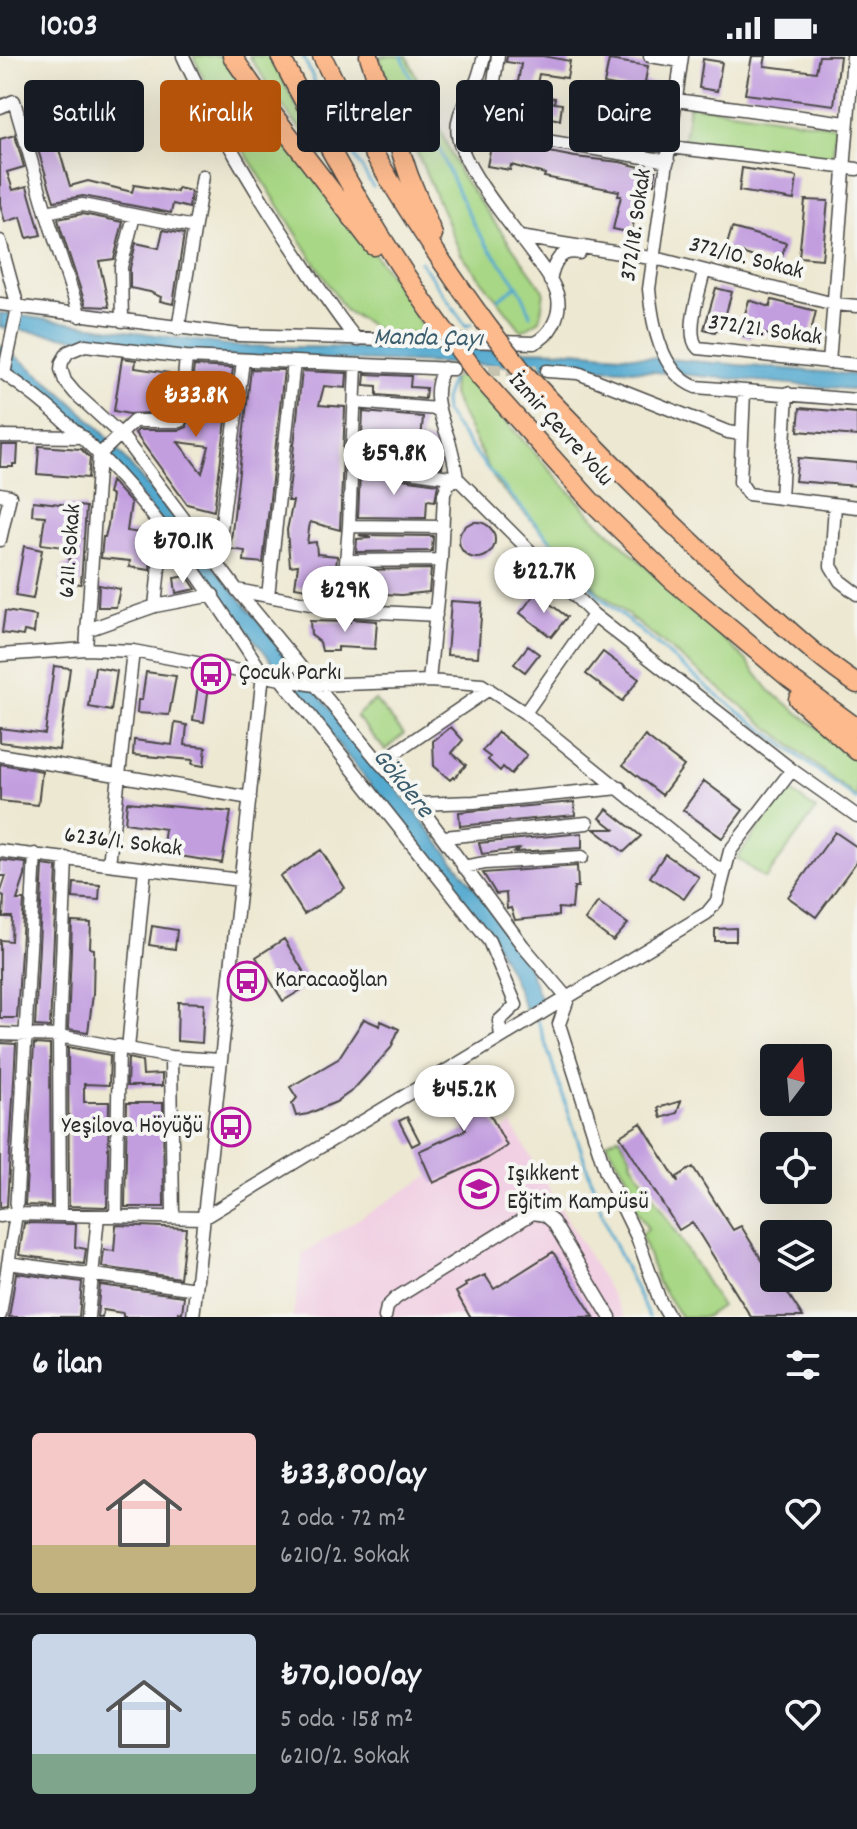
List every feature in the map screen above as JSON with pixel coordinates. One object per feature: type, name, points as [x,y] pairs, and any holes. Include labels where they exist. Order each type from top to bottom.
[{"type":"highway","points":[[232,56],[375,248],[422,299]]},
{"type":"highway","name":"İzmir Çevre Yolu","points":[[280,56],[345,178],[422,299],[479,376],[590,500],[671,579],[757,652],[857,728]]},
{"type":"highway","name":"İzmir Çevre Yolu","points":[[322,56],[423,236],[524,373],[690,541],[797,637],[857,684]]},
{"type":"highway","points":[[369,56],[409,176],[452,277]]},
{"type":"highway","points":[[797,637],[857,674]]},
{"type":"highway","points":[[757,652],[781,683],[857,751]]},
{"type":"street","points":[[183,56],[256,191],[336,315],[357,340]]},
{"type":"street","points":[[0,304],[17,310],[238,338],[534,343],[549,331],[557,315],[557,294],[531,244],[520,237],[474,172],[458,137],[459,115],[478,79],[484,56]]},
{"type":"street","points":[[498,56],[486,131],[668,161]]},
{"type":"street","points":[[650,56],[681,59]]},
{"type":"street","points":[[829,363],[846,123],[852,105],[853,56]]},
{"type":"street","name":"372/18. Sokak","points":[[678,80],[681,59]]},
{"type":"street","points":[[0,107],[14,101],[80,316]]},
{"type":"street","points":[[680,101],[846,123]]},
{"type":"street","points":[[680,148],[857,169]]},
{"type":"street","name":"372/18. Sokak","points":[[669,152],[657,262],[649,289],[651,315],[665,355],[679,377],[696,387],[744,392]]},
{"type":"street","points":[[178,329],[203,176]]},
{"type":"street","points":[[46,212],[82,205],[194,227]]},
{"type":"street","points":[[122,321],[121,267],[134,216]]},
{"type":"street","points":[[0,241],[17,310],[2,372],[101,453],[213,595],[263,674],[193,1317]]},
{"type":"street","name":"372/10. Sokak","points":[[531,244],[657,262],[834,304],[857,306]]},
{"type":"street","name":"372/10. Sokak","points":[[550,281],[559,258],[569,251],[657,262]]},
{"type":"street","name":"372/21. Sokak","points":[[704,271],[691,332],[692,343],[698,348],[857,365]]},
{"type":"street","points":[[217,561],[240,360],[238,338]]},
{"type":"street","points":[[568,999],[523,946],[418,804],[315,685],[118,439],[65,381],[62,362],[68,352],[85,345],[186,357],[448,369],[436,389],[437,409],[450,443],[457,478],[594,615],[792,770],[857,816]]},
{"type":"street","points":[[101,453],[134,421],[180,421],[186,357]]},
{"type":"street","points":[[268,596],[294,362]]},
{"type":"street","points":[[342,610],[356,366]]},
{"type":"street","points":[[547,371],[578,373],[728,432],[741,434]]},
{"type":"street","points":[[857,400],[744,392],[741,434],[741,487],[748,494],[857,507]]},
{"type":"street","points":[[781,498],[787,393]]},
{"type":"street","points":[[355,402],[437,409]]},
{"type":"street","points":[[0,436],[83,437]]},
{"type":"street","name":"6211. Sokak","points":[[86,649],[101,453]]},
{"type":"street","points":[[352,463],[457,478]]},
{"type":"street","points":[[429,681],[444,494],[448,484],[457,478]]},
{"type":"street","points":[[0,494],[10,496],[0,540]]},
{"type":"street","points":[[835,505],[831,566],[840,581],[857,594]]},
{"type":"street","points":[[349,526],[443,527]]},
{"type":"street","points":[[155,606],[163,529]]},
{"type":"street","points":[[346,561],[441,560]]},
{"type":"street","points":[[237,590],[342,610],[436,615]]},
{"type":"street","points":[[87,630],[155,606],[213,595]]},
{"type":"street","points":[[525,713],[594,615]]},
{"type":"street","points":[[0,655],[86,649],[133,651],[315,685],[429,681],[465,682],[489,689],[525,713],[723,873]]},
{"type":"street","points":[[109,864],[133,651]]},
{"type":"street","points":[[281,679],[489,941],[516,1005],[499,1021],[501,1036]]},
{"type":"street","points":[[380,763],[489,689]]},
{"type":"street","points":[[0,755],[250,798]]},
{"type":"street","points":[[0,1216],[203,1218],[707,913],[717,901],[730,851],[792,770]]},
{"type":"street","points":[[418,804],[474,802],[620,788]]},
{"type":"street","points":[[444,837],[587,823]]},
{"type":"street","name":"6236/1. Sokak","points":[[0,851],[240,880]]},
{"type":"street","points":[[0,1315],[16,1214],[35,854]]},
{"type":"street","points":[[463,867],[582,857]]},
{"type":"street","points":[[60,1215],[59,1036],[66,858]]},
{"type":"street","points":[[116,1216],[123,1048],[145,868]]},
{"type":"street","points":[[568,999],[559,1024],[606,1173],[637,1237],[660,1301],[669,1317]]},
{"type":"street","points":[[0,1034],[59,1036],[171,1057],[220,1060]]},
{"type":"street","points":[[171,1057],[173,1217]]},
{"type":"street","points":[[385,1317],[387,1307],[396,1298],[533,1213],[545,1215],[553,1222],[610,1317]]},
{"type":"street","points":[[88,1317],[98,1216]]},
{"type":"street","points":[[8,1263],[196,1289]]},
{"type":"shaded area","name":"Işıkkent Eğitim Kampüsü","points":[[512,1125],[625,1317],[293,1317],[303,1253]]},
{"type":"green space","points":[[193,56],[225,56],[243,80],[204,80]]},
{"type":"green space","points":[[249,56],[270,56],[297,107],[297,124],[281,104],[281,80],[265,80]]},
{"type":"green space","points":[[379,56],[407,56],[418,80],[388,80]]},
{"type":"green space","points":[[689,105],[836,126],[832,160],[684,139]]},
{"type":"green space","points":[[440,129],[460,174],[544,291],[540,320],[522,331],[461,254],[417,152],[440,152]]},
{"type":"green space","points":[[281,130],[408,299],[425,334],[382,332],[345,310],[245,152],[281,152]]},
{"type":"green space","points":[[454,365],[594,518],[746,660],[769,690],[857,758],[857,798],[599,592],[496,483],[452,394]]},
{"type":"green space","points":[[375,700],[404,734],[385,750],[356,716]]},
{"type":"green space","points":[[787,789],[816,810],[765,879],[737,858]]},
{"type":"green space","points":[[619,1136],[631,1161],[721,1306],[705,1317],[681,1317],[657,1281],[641,1234],[648,1229],[621,1186],[631,1183],[606,1142]]},
{"type":"water","points":[[0,313],[235,346],[573,351],[857,375],[857,390],[622,369],[186,355],[0,327]]},
{"type":"water","points":[[0,345],[56,388],[107,437],[413,809],[512,936],[542,1003],[526,1011],[492,937],[99,445],[49,397],[0,360]]},
{"type":"building","points":[[507,56],[543,56],[570,61],[567,78],[539,74],[538,80],[518,80],[521,64],[506,62]]},
{"type":"building","points":[[752,56],[766,56],[764,66],[816,72],[819,56],[840,56],[834,105],[745,94]]},
{"type":"building","points":[[703,59],[722,62],[717,91],[699,88]]},
{"type":"building","points":[[609,60],[648,66],[645,80],[605,80]]},
{"type":"building","points":[[553,98],[554,103],[562,104],[560,120],[553,118]]},
{"type":"building","points":[[15,135],[24,167],[7,172],[13,190],[27,186],[41,235],[27,238],[21,217],[5,222],[0,204],[0,139]]},
{"type":"building","points":[[39,152],[60,152],[70,186],[88,181],[132,192],[134,185],[177,192],[178,188],[191,191],[189,208],[173,204],[171,213],[83,196],[54,201]]},
{"type":"building","points":[[490,152],[549,152],[620,162],[656,171],[654,184],[640,181],[632,233],[613,229],[621,196],[618,196],[619,191],[544,177],[545,174],[511,165],[510,170],[487,166]]},
{"type":"building","points":[[742,168],[797,177],[794,200],[739,191]]},
{"type":"building","points":[[805,200],[828,201],[822,259],[799,257]]},
{"type":"building","points":[[82,214],[123,222],[114,259],[99,261],[109,307],[86,306],[61,230],[58,219]]},
{"type":"building","points":[[732,228],[786,243],[779,265],[726,248]]},
{"type":"building","points":[[163,230],[184,234],[173,304],[160,301],[161,297],[150,292],[130,288],[130,268],[136,243],[159,248]]},
{"type":"building","points":[[716,288],[732,292],[721,331],[716,329],[715,332],[704,329]]},
{"type":"building","points":[[749,300],[770,307],[772,300],[816,311],[808,344],[753,331],[751,338],[739,334]]},
{"type":"building","points":[[122,358],[136,360],[135,368],[169,373],[167,389],[174,390],[172,412],[129,414],[114,411]]},
{"type":"building","points":[[194,366],[233,368],[214,511],[187,504],[135,433],[138,430],[180,430],[187,427]],"holes":[[[178,442],[209,446],[202,473]]]},
{"type":"building","points":[[251,369],[284,370],[263,563],[244,561],[245,551],[230,549]]},
{"type":"building","points":[[302,371],[347,373],[346,388],[324,386],[319,405],[345,407],[340,530],[310,522],[307,543],[316,542],[317,554],[337,556],[334,594],[295,587],[298,565],[290,566],[287,530],[293,501],[288,501]]},
{"type":"building","points":[[365,374],[411,376],[410,387],[426,388],[425,399],[377,395],[377,386],[364,385]]},
{"type":"building","points":[[800,408],[857,413],[857,436],[798,431]]},
{"type":"building","points":[[363,412],[423,417],[421,440],[440,442],[444,455],[442,467],[361,455]]},
{"type":"building","points":[[1,445],[18,445],[17,464],[13,467],[0,467]]},
{"type":"building","points":[[39,446],[81,449],[90,458],[88,478],[37,474]]},
{"type":"building","points":[[798,458],[857,463],[857,486],[795,481]]},
{"type":"building","points":[[360,473],[438,484],[435,501],[427,500],[426,518],[358,517]]},
{"type":"building","points":[[111,481],[131,503],[127,531],[153,535],[150,570],[129,567],[130,561],[101,558],[112,495],[108,494]]},
{"type":"building","points":[[33,501],[86,507],[81,584],[60,581],[63,565],[68,566],[71,548],[41,544],[45,516],[32,515]]},
{"type":"building","points":[[477,522],[490,527],[495,540],[490,553],[477,558],[464,553],[459,540],[464,527]]},
{"type":"building","points":[[359,535],[433,536],[432,551],[356,552],[357,539],[371,538]]},
{"type":"building","points":[[24,546],[42,550],[33,599],[15,596]]},
{"type":"building","points":[[431,569],[429,592],[401,595],[353,592],[354,570]]},
{"type":"building","points":[[187,576],[196,589],[176,593],[174,578]]},
{"type":"building","points":[[99,585],[120,589],[116,607],[98,607]]},
{"type":"building","points":[[536,593],[567,617],[551,637],[520,613]]},
{"type":"building","points":[[451,601],[482,603],[478,657],[447,655]]},
{"type":"building","points":[[5,611],[36,616],[34,633],[24,631],[23,636],[2,633]]},
{"type":"building","points":[[350,619],[377,621],[375,649],[338,647],[338,651],[322,651],[320,642],[311,635],[310,621],[350,622]]},
{"type":"building","points":[[528,646],[539,654],[525,672],[514,664]]},
{"type":"building","points":[[603,652],[639,679],[622,701],[586,674]]},
{"type":"building","points":[[54,666],[70,668],[59,750],[0,742],[0,728],[45,734]]},
{"type":"building","points":[[95,667],[117,671],[111,711],[89,707]]},
{"type":"building","points":[[146,672],[176,676],[169,715],[137,713]]},
{"type":"building","points":[[198,685],[209,686],[204,722],[193,720]]},
{"type":"building","points":[[175,723],[187,725],[185,745],[206,747],[204,766],[192,764],[193,760],[133,755],[134,740],[172,745]]},
{"type":"building","points":[[451,727],[463,740],[452,753],[466,765],[450,780],[434,766],[433,741]]},
{"type":"building","points":[[498,732],[527,755],[511,774],[503,767],[500,771],[482,751]]},
{"type":"building","points":[[645,736],[684,766],[662,795],[623,765]]},
{"type":"building","points":[[0,764],[42,771],[38,805],[0,801]]},
{"type":"building","points":[[704,781],[743,810],[722,838],[683,810]]},
{"type":"building","points":[[127,802],[231,812],[222,863],[162,853],[165,829],[125,823]]},
{"type":"building","points":[[574,802],[575,815],[460,826],[459,812]]},
{"type":"building","points":[[607,809],[641,836],[624,852],[594,829],[614,829],[600,818]]},
{"type":"building","points":[[835,832],[857,847],[857,861],[816,917],[788,897]]},
{"type":"building","points":[[582,833],[582,848],[515,852],[519,849],[482,854],[479,843]]},
{"type":"building","points":[[321,850],[345,888],[304,914],[280,876]]},
{"type":"building","points":[[665,854],[699,877],[684,899],[650,877]]},
{"type":"building","points":[[0,860],[26,863],[17,900],[24,900],[17,1018],[0,1018],[0,940],[11,941],[12,917],[3,917],[4,896],[0,894],[6,876],[0,876]]},
{"type":"building","points":[[43,865],[57,867],[50,1027],[35,1026]]},
{"type":"building","points":[[577,866],[578,887],[574,887],[572,909],[558,908],[558,916],[515,920],[511,908],[507,909],[506,893],[496,894],[483,873]]},
{"type":"building","points":[[74,883],[100,885],[99,900],[73,898]]},
{"type":"building","points":[[598,902],[628,924],[613,941],[585,920]]},
{"type":"building","points":[[72,922],[91,923],[93,995],[88,1032],[68,1029]]},
{"type":"building","points":[[152,926],[177,930],[175,949],[149,945]]},
{"type":"building","points":[[736,928],[736,941],[715,941],[715,929]]},
{"type":"building","points":[[284,939],[311,984],[283,1001],[256,957]]},
{"type":"building","points":[[178,1002],[204,1003],[202,1043],[177,1041]]},
{"type":"building","points":[[364,1019],[380,1026],[381,1021],[399,1029],[391,1048],[353,1090],[336,1102],[296,1116],[292,1104],[297,1098],[290,1087],[338,1059]]},
{"type":"building","points":[[0,1043],[16,1044],[7,1206],[0,1207]]},
{"type":"building","points":[[34,1044],[50,1045],[51,1206],[25,1205]]},
{"type":"building","points":[[68,1047],[110,1055],[109,1085],[84,1084],[84,1102],[109,1102],[107,1207],[69,1206]]},
{"type":"building","points":[[128,1058],[142,1061],[143,1075],[162,1074],[162,1086],[127,1086]]},
{"type":"building","points":[[466,1070],[507,1146],[433,1183],[419,1151],[466,1130],[442,1085]]},
{"type":"building","points":[[681,1101],[677,1113],[661,1118],[658,1108]]},
{"type":"building","points":[[127,1103],[163,1103],[164,1207],[125,1207]]},
{"type":"building","points":[[407,1117],[420,1142],[412,1146],[399,1121]]},
{"type":"building","points":[[641,1123],[678,1182],[677,1177],[693,1167],[733,1230],[741,1226],[760,1257],[760,1292],[787,1292],[803,1317],[751,1317],[692,1222],[679,1230],[620,1136]]},
{"type":"building","points":[[24,1223],[76,1224],[75,1247],[86,1249],[84,1264],[19,1255]]},
{"type":"building","points":[[116,1225],[186,1228],[180,1278],[102,1267],[104,1250],[114,1251]]},
{"type":"building","points":[[553,1252],[594,1317],[470,1317],[456,1292],[465,1284],[485,1275],[494,1289]]},
{"type":"building","points":[[16,1273],[82,1282],[79,1317],[9,1317]]},
{"type":"building","points":[[100,1285],[184,1296],[182,1313],[178,1312],[178,1317],[123,1317],[123,1313],[103,1310],[102,1317],[97,1317]]},
{"type":"waterway","points":[[303,56],[329,113],[373,187]]},
{"type":"waterway","points":[[402,56],[464,206],[482,238],[520,290],[530,315]]},
{"type":"waterway","name":"Manda Çayı","points":[[420,261],[466,326],[471,324]]},
{"type":"waterway","points":[[498,299],[518,285]]},
{"type":"waterway","points":[[451,380],[444,400],[445,412],[487,468],[600,597],[717,695],[857,800]]},
{"type":"waterway","name":"Gökdere","points":[[538,1021],[609,1233],[649,1317]]},
{"type":"tunnel","points":[[453,369],[547,371]]},
{"type":"place","name":"Çocuk Parkı","points":[[211,674]]},
{"type":"place","name":"Karacaoğlan","points":[[247,981]]},
{"type":"place","name":"Yeşilova Höyüğü","points":[[231,1127]]},
{"type":"place","name":"Işıkkent Eğitim Kampüsü","points":[[479,1189]]}]
